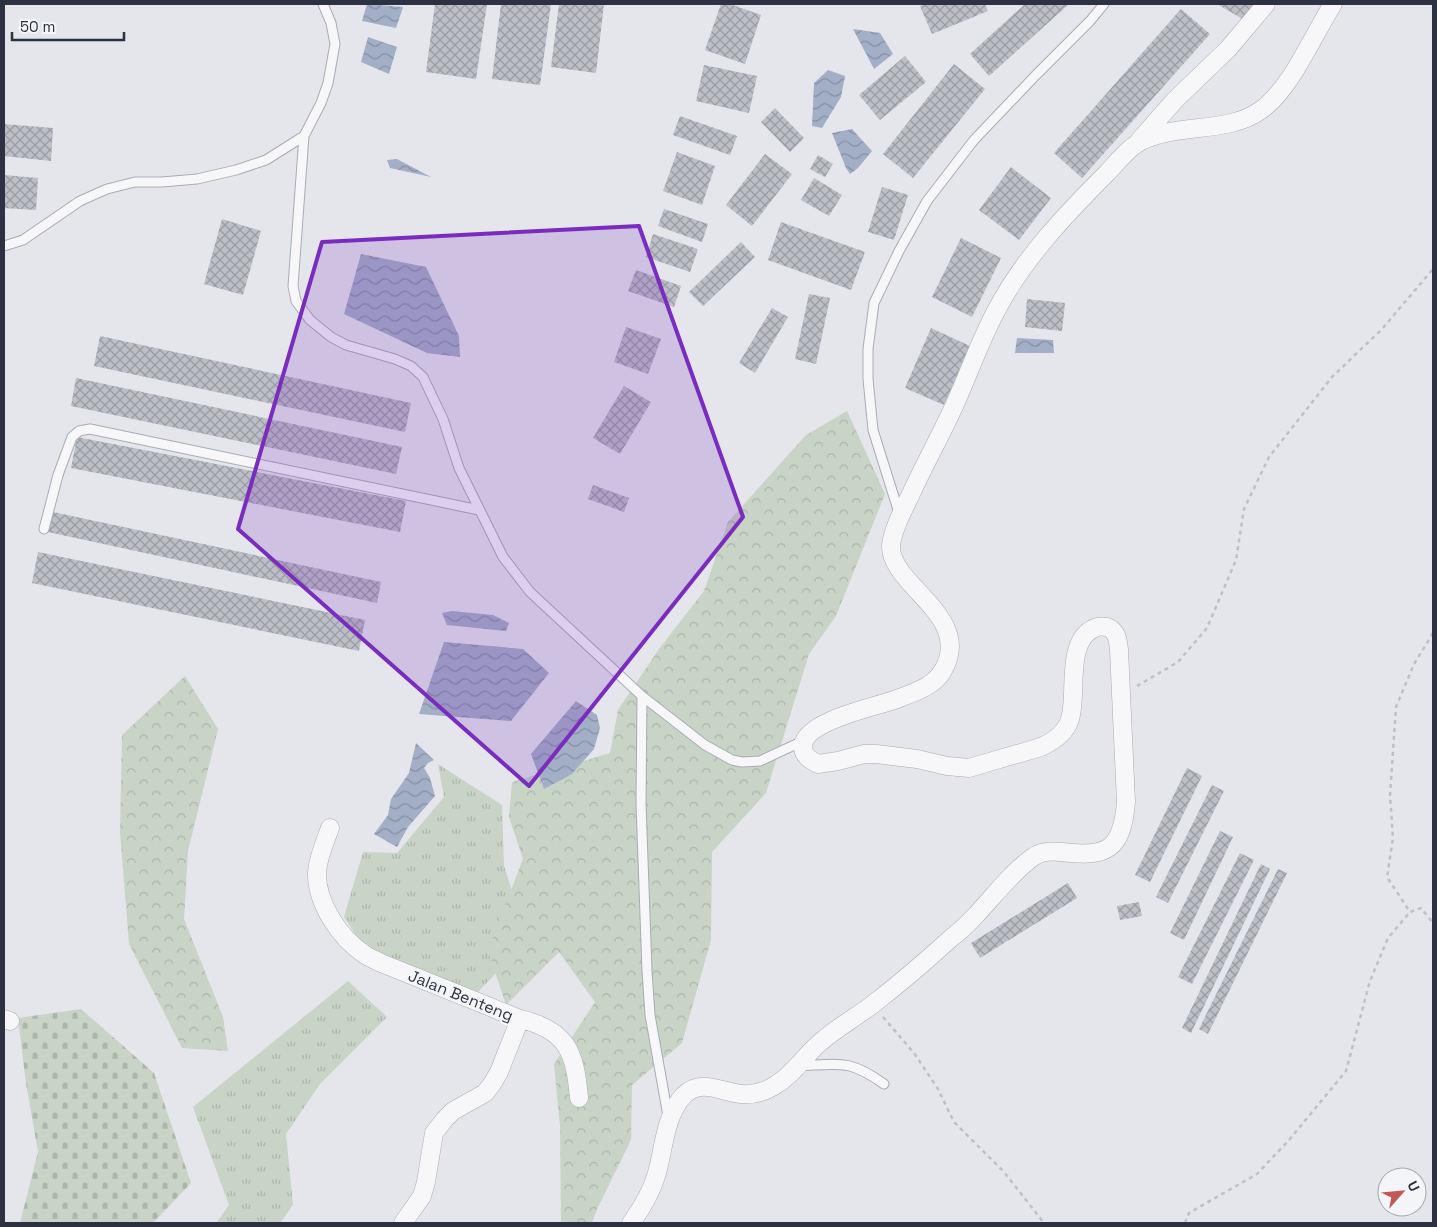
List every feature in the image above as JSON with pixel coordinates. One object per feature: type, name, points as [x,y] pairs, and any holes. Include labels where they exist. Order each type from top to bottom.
[{"type":"street","points":[[632,1223],[650,1192],[669,1123],[676,1106],[691,1090],[697,1087],[710,1086],[740,1094],[750,1094],[762,1091],[786,1078],[821,1040],[872,1005],[974,918],[1023,865],[1036,854],[1052,851],[1085,855],[1099,852],[1112,845],[1123,825],[1126,802],[1118,638],[1107,626],[1094,628],[1082,639],[1073,672],[1073,707],[1070,719],[1065,730],[1058,737],[1051,743],[1041,747],[969,768],[876,754],[864,754],[818,764],[805,755],[803,741],[810,734],[834,719],[894,701],[924,687],[938,677],[945,666],[949,639],[943,624],[931,604],[903,573],[893,555],[892,544],[900,516],[955,405],[996,311],[1016,276],[1036,250],[1176,100],[1228,49],[1266,4]]},
{"type":"street","points":[[1137,143],[1156,135],[1237,121],[1259,112],[1275,99],[1284,87],[1333,4]]},
{"type":"street","name":"Jalan Benteng","points":[[330,828],[321,852],[317,873],[320,897],[350,943],[365,955],[381,963],[520,1019],[499,1072],[492,1084],[484,1093],[453,1111],[444,1119],[434,1133],[422,1196],[403,1223]]},
{"type":"street","points":[[520,1019],[551,1030],[562,1039],[572,1056],[577,1072],[579,1098]]},
{"type":"lane","points":[[323,4],[331,23],[335,44],[328,84],[321,103],[304,136],[293,286],[296,300],[310,320],[332,337],[346,345],[395,359],[411,366],[423,377],[443,419],[459,468],[504,557],[530,592],[642,696],[705,746],[732,760],[742,762],[760,760],[803,741]]},
{"type":"lane","points":[[900,516],[873,430],[868,379],[868,349],[874,303],[899,251],[927,201],[974,140],[1090,21],[1104,4]]},
{"type":"lane","points":[[4,246],[23,240],[80,201],[107,189],[135,182],[197,179],[236,170],[266,160],[304,136]]},
{"type":"lane","points":[[44,528],[58,475],[72,437],[79,431],[90,429],[480,510]]},
{"type":"lane","points":[[642,696],[640,804],[647,971],[650,1015],[669,1123]]},
{"type":"lane","points":[[799,1066],[839,1063],[853,1065],[870,1073],[884,1084]]},
{"type":"path","points":[[1133,692],[1137,684],[1178,662],[1207,628],[1236,560],[1244,509],[1269,457],[1332,378],[1382,329],[1433,269]]},
{"type":"path","points":[[1410,912],[1387,877],[1393,838],[1390,795],[1396,707],[1414,664],[1433,633]]},
{"type":"path","points":[[1185,1223],[1189,1213],[1257,1174],[1289,1140],[1346,1071],[1370,981],[1388,938],[1410,912],[1421,908],[1433,922]]},
{"type":"path","points":[[872,1005],[914,1053],[938,1089],[954,1122],[1004,1172],[1044,1223]]},
{"type":"highlighted area","points":[[639,226],[743,517],[529,786],[238,529],[322,242]]},
{"type":"green space","points":[[847,411],[885,494],[836,616],[809,654],[766,793],[712,852],[711,940],[682,1043],[632,1085],[631,1140],[592,1223],[561,1223],[560,1126],[554,1064],[595,1002],[559,952],[506,1005],[488,950],[523,859],[509,817],[512,782],[610,753],[618,710],[659,649],[704,591],[728,522],[806,435]]},
{"type":"green space","points":[[185,676],[218,729],[188,851],[184,919],[223,1017],[228,1051],[182,1048],[129,944],[120,832],[122,735]]},
{"type":"green space","points":[[438,764],[502,805],[504,866],[515,900],[505,964],[475,995],[363,946],[344,917],[363,852],[397,853],[444,797]]},
{"type":"green space","points":[[348,981],[387,1017],[320,1084],[286,1134],[293,1205],[280,1223],[216,1223],[229,1205],[193,1107]]},
{"type":"green space","points":[[81,1009],[154,1073],[191,1183],[153,1223],[20,1223],[38,1152],[26,1083],[18,1018]]},
{"type":"water","points":[[367,4],[403,7],[396,28],[362,21]]},
{"type":"water","points":[[853,29],[880,33],[893,54],[874,69]]},
{"type":"water","points":[[368,37],[397,47],[389,74],[361,62]]},
{"type":"water","points":[[828,70],[845,76],[841,97],[822,128],[812,126],[814,83]]},
{"type":"water","points":[[852,129],[872,151],[858,168],[850,174],[832,133]]},
{"type":"water","points":[[397,159],[431,177],[390,168],[387,160]]},
{"type":"water","points":[[361,254],[426,267],[459,336],[460,357],[427,353],[344,314]]},
{"type":"water","points":[[1017,338],[1053,340],[1054,353],[1015,353]]},
{"type":"water","points":[[452,611],[493,615],[509,623],[506,631],[447,625],[442,613]]},
{"type":"water","points":[[444,642],[523,649],[549,673],[511,721],[419,714]]},
{"type":"water","points":[[576,701],[597,715],[600,728],[594,749],[572,774],[544,789],[531,754]]},
{"type":"water","points":[[416,743],[434,760],[424,768],[430,778],[435,796],[408,827],[397,847],[374,834],[388,815],[391,799],[409,773]]},
{"type":"building","points":[[435,4],[487,4],[476,79],[426,72]]},
{"type":"building","points":[[501,4],[551,4],[540,85],[492,79]]},
{"type":"building","points":[[559,4],[604,4],[596,73],[551,67]]},
{"type":"building","points":[[721,4],[730,4],[761,15],[745,64],[705,50]]},
{"type":"building","points":[[925,4],[985,4],[988,11],[932,34],[920,6]]},
{"type":"building","points":[[1025,4],[1069,4],[989,76],[970,54]]},
{"type":"building","points":[[1217,4],[1256,4],[1246,21]]},
{"type":"building","points":[[1181,9],[1210,34],[1082,178],[1054,153]]},
{"type":"building","points":[[905,56],[926,82],[880,120],[859,95]]},
{"type":"building","points":[[954,64],[985,89],[913,178],[883,154]]},
{"type":"building","points":[[704,65],[757,76],[749,113],[696,101]]},
{"type":"building","points":[[775,108],[804,138],[790,152],[761,122]]},
{"type":"building","points":[[680,116],[737,136],[730,155],[673,135]]},
{"type":"building","points":[[4,124],[53,128],[51,161],[4,156]]},
{"type":"building","points":[[677,152],[715,166],[702,205],[663,191]]},
{"type":"building","points":[[765,154],[792,174],[752,226],[726,205]]},
{"type":"building","points":[[818,155],[833,164],[825,177],[810,169]]},
{"type":"building","points":[[1011,167],[1051,198],[1019,240],[979,210]]},
{"type":"building","points":[[4,175],[38,178],[36,210],[4,208]]},
{"type":"building","points":[[814,178],[842,195],[829,216],[801,200]]},
{"type":"building","points":[[882,187],[908,195],[894,240],[868,232]]},
{"type":"building","points":[[664,209],[708,224],[702,242],[658,226]]},
{"type":"building","points":[[222,219],[261,231],[243,295],[204,284]]},
{"type":"building","points":[[781,222],[865,252],[851,290],[768,260]]},
{"type":"building","points":[[653,234],[698,249],[690,272],[646,257]]},
{"type":"building","points":[[961,238],[1001,258],[972,317],[932,297]]},
{"type":"building","points":[[741,242],[755,257],[703,306],[689,292]]},
{"type":"building","points":[[636,270],[681,286],[674,307],[628,291]]},
{"type":"building","points":[[809,294],[830,298],[816,364],[795,359]]},
{"type":"building","points":[[1027,299],[1065,303],[1062,331],[1025,327]]},
{"type":"building","points":[[772,308],[788,317],[755,373],[739,363]]},
{"type":"building","points":[[626,327],[661,339],[648,374],[614,362]]},
{"type":"building","points":[[931,328],[970,346],[944,405],[905,388]]},
{"type":"building","points":[[100,336],[411,403],[405,432],[94,366]]},
{"type":"building","points":[[76,378],[402,447],[396,474],[71,406]]},
{"type":"building","points":[[624,386],[651,402],[620,454],[593,438]]},
{"type":"building","points":[[77,437],[406,501],[400,532],[71,468]]},
{"type":"building","points":[[593,485],[629,498],[624,512],[588,499]]},
{"type":"building","points":[[53,512],[381,582],[377,603],[48,532]]},
{"type":"building","points":[[38,552],[365,620],[359,651],[32,583]]},
{"type":"building","points":[[1187,768],[1202,776],[1150,882],[1135,875]]},
{"type":"building","points":[[1212,785],[1224,791],[1168,903],[1156,897]]},
{"type":"building","points":[[1220,831],[1233,837],[1184,940],[1170,933]]},
{"type":"building","points":[[1240,853],[1254,860],[1192,984],[1178,977]]},
{"type":"building","points":[[1261,864],[1270,869],[1191,1033],[1182,1028]]},
{"type":"building","points":[[1278,869],[1287,873],[1208,1034],[1199,1029]]},
{"type":"building","points":[[1068,883],[1077,898],[980,958],[971,943]]},
{"type":"building","points":[[1139,902],[1142,916],[1120,920],[1117,906]]}]
